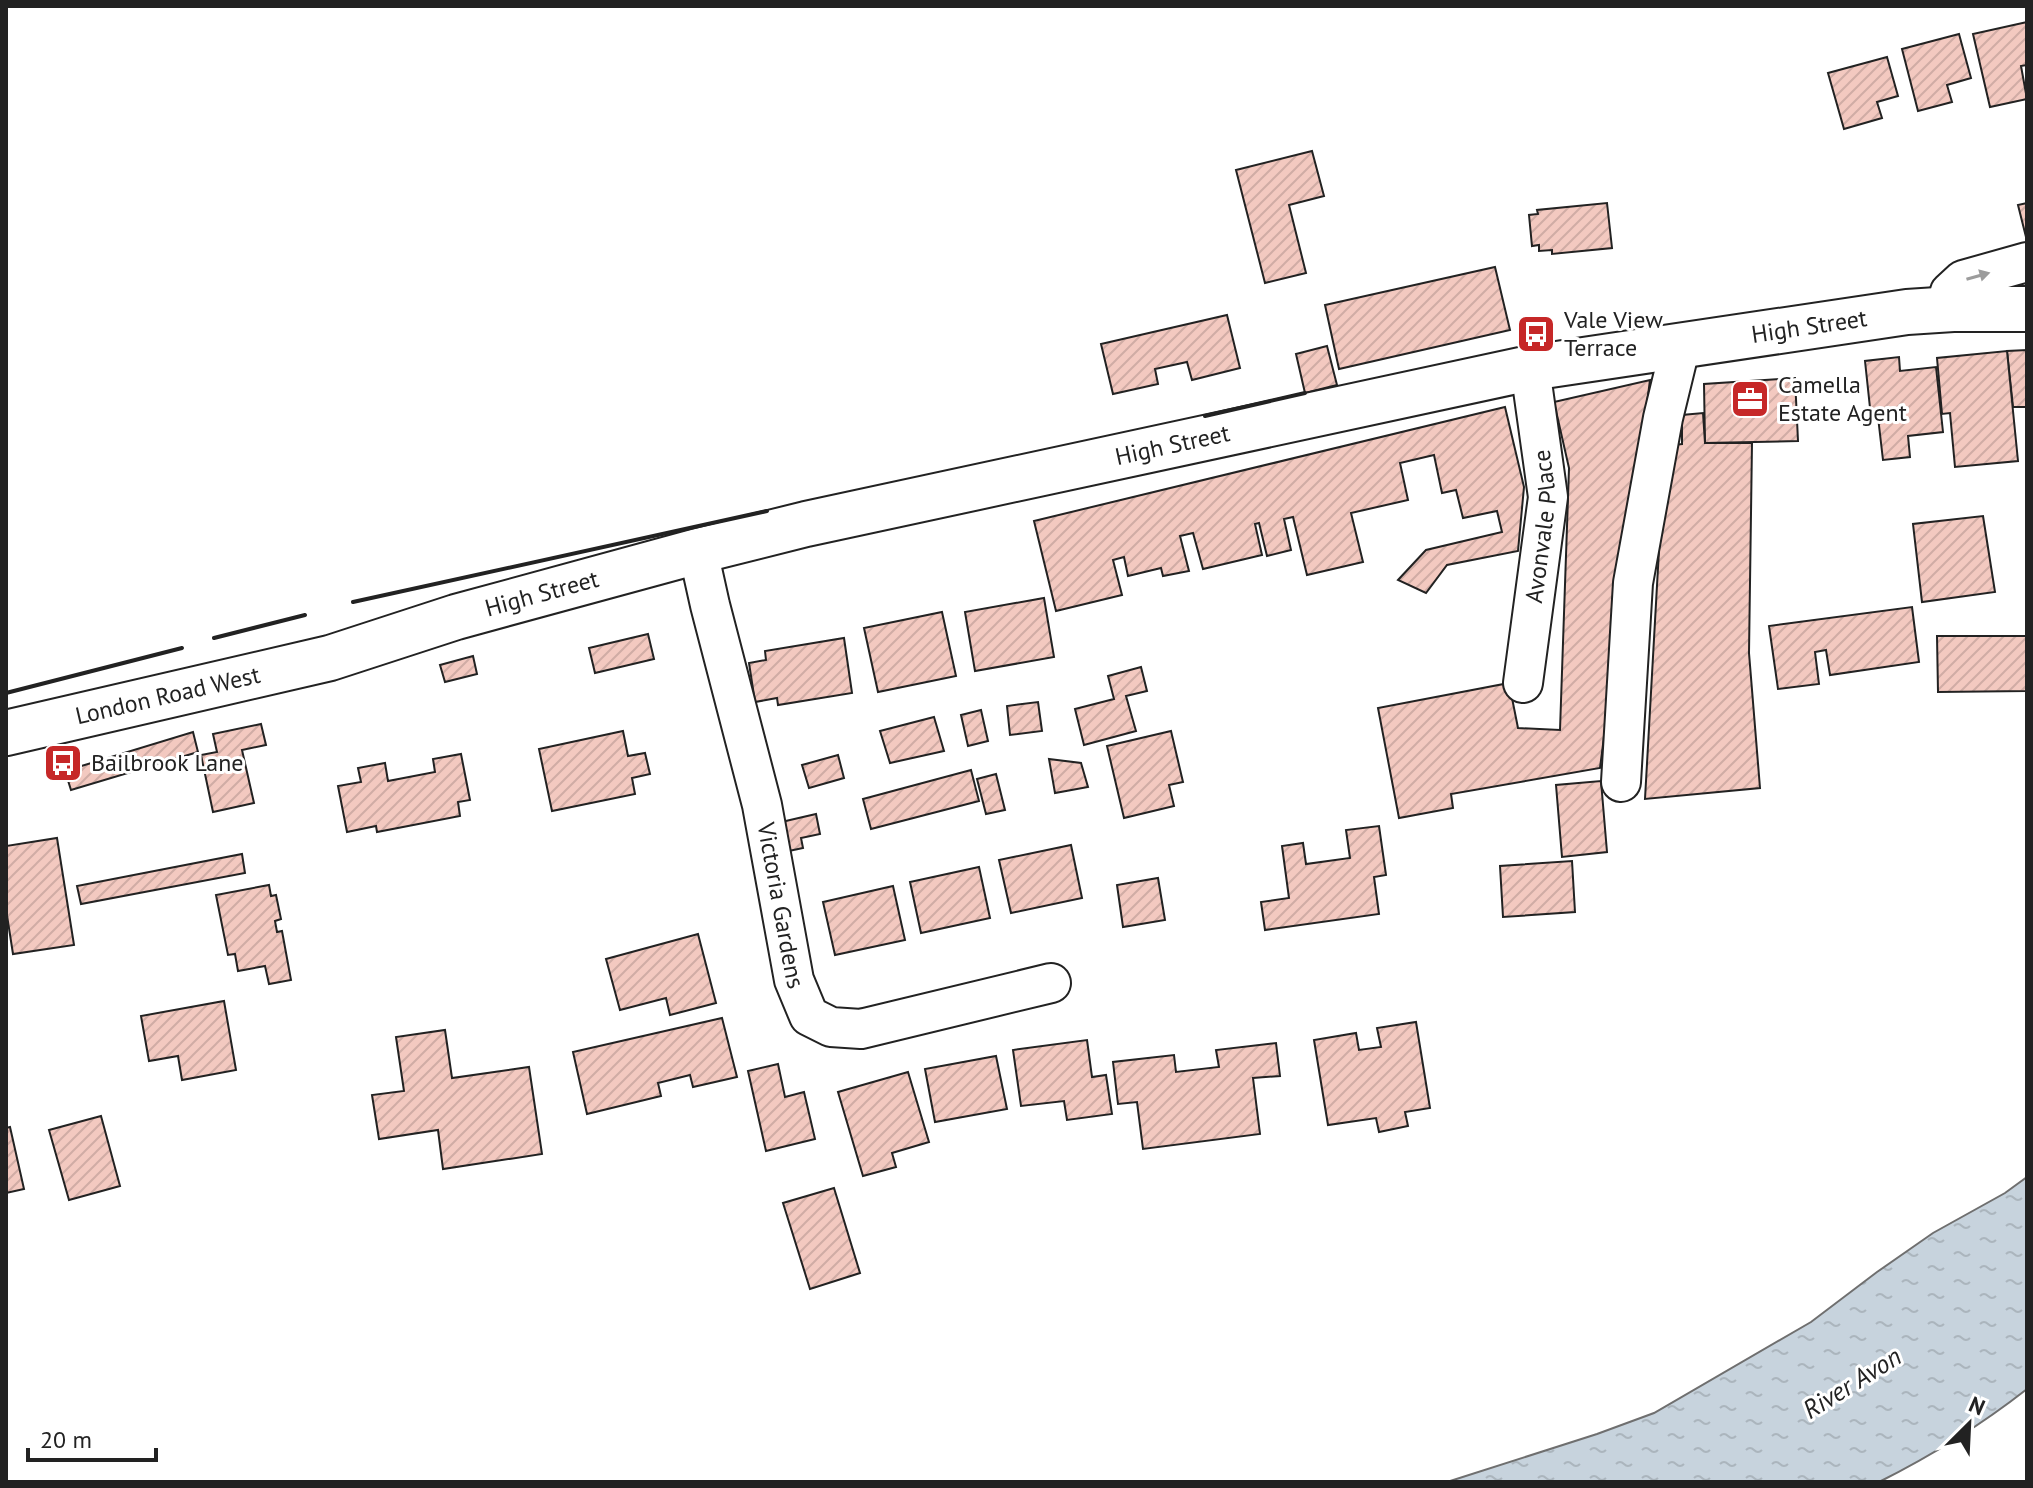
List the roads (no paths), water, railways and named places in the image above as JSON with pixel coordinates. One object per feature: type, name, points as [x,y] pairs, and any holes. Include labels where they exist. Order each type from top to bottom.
[{"type":"street","points":[[1953,309],[1950,292],[1963,280],[2027,262]]},
{"type":"street","name":"High Street","points":[[330,658],[456,617],[698,551],[836,518],[1530,368],[1907,312],[2027,309]]},
{"type":"street","points":[[1621,782],[1633,583],[1663,418],[1681,344]]},
{"type":"street","name":"Avonvale Place","points":[[1523,683],[1548,497],[1530,368]]},
{"type":"street","name":"Victoria Gardens","points":[[698,551],[762,805],[794,980],[809,1016],[831,1027],[861,1029],[1051,983]]},
{"type":"street","name":"London Road West","points":[[6,733],[330,658]]},
{"type":"water","name":"River Avon","points":[[2027,1177],[2027,1389],[1937,1451],[1879,1482],[1447,1482],[1654,1413],[1811,1322],[1933,1233],[2005,1193]]},
{"type":"place","name":"Vale View Terrace","points":[[1536,334]]},
{"type":"place","name":"Camella Estate Agent","points":[[1750,399]]},
{"type":"place","name":"Bailbrook Lane","points":[[63,763]]}]
